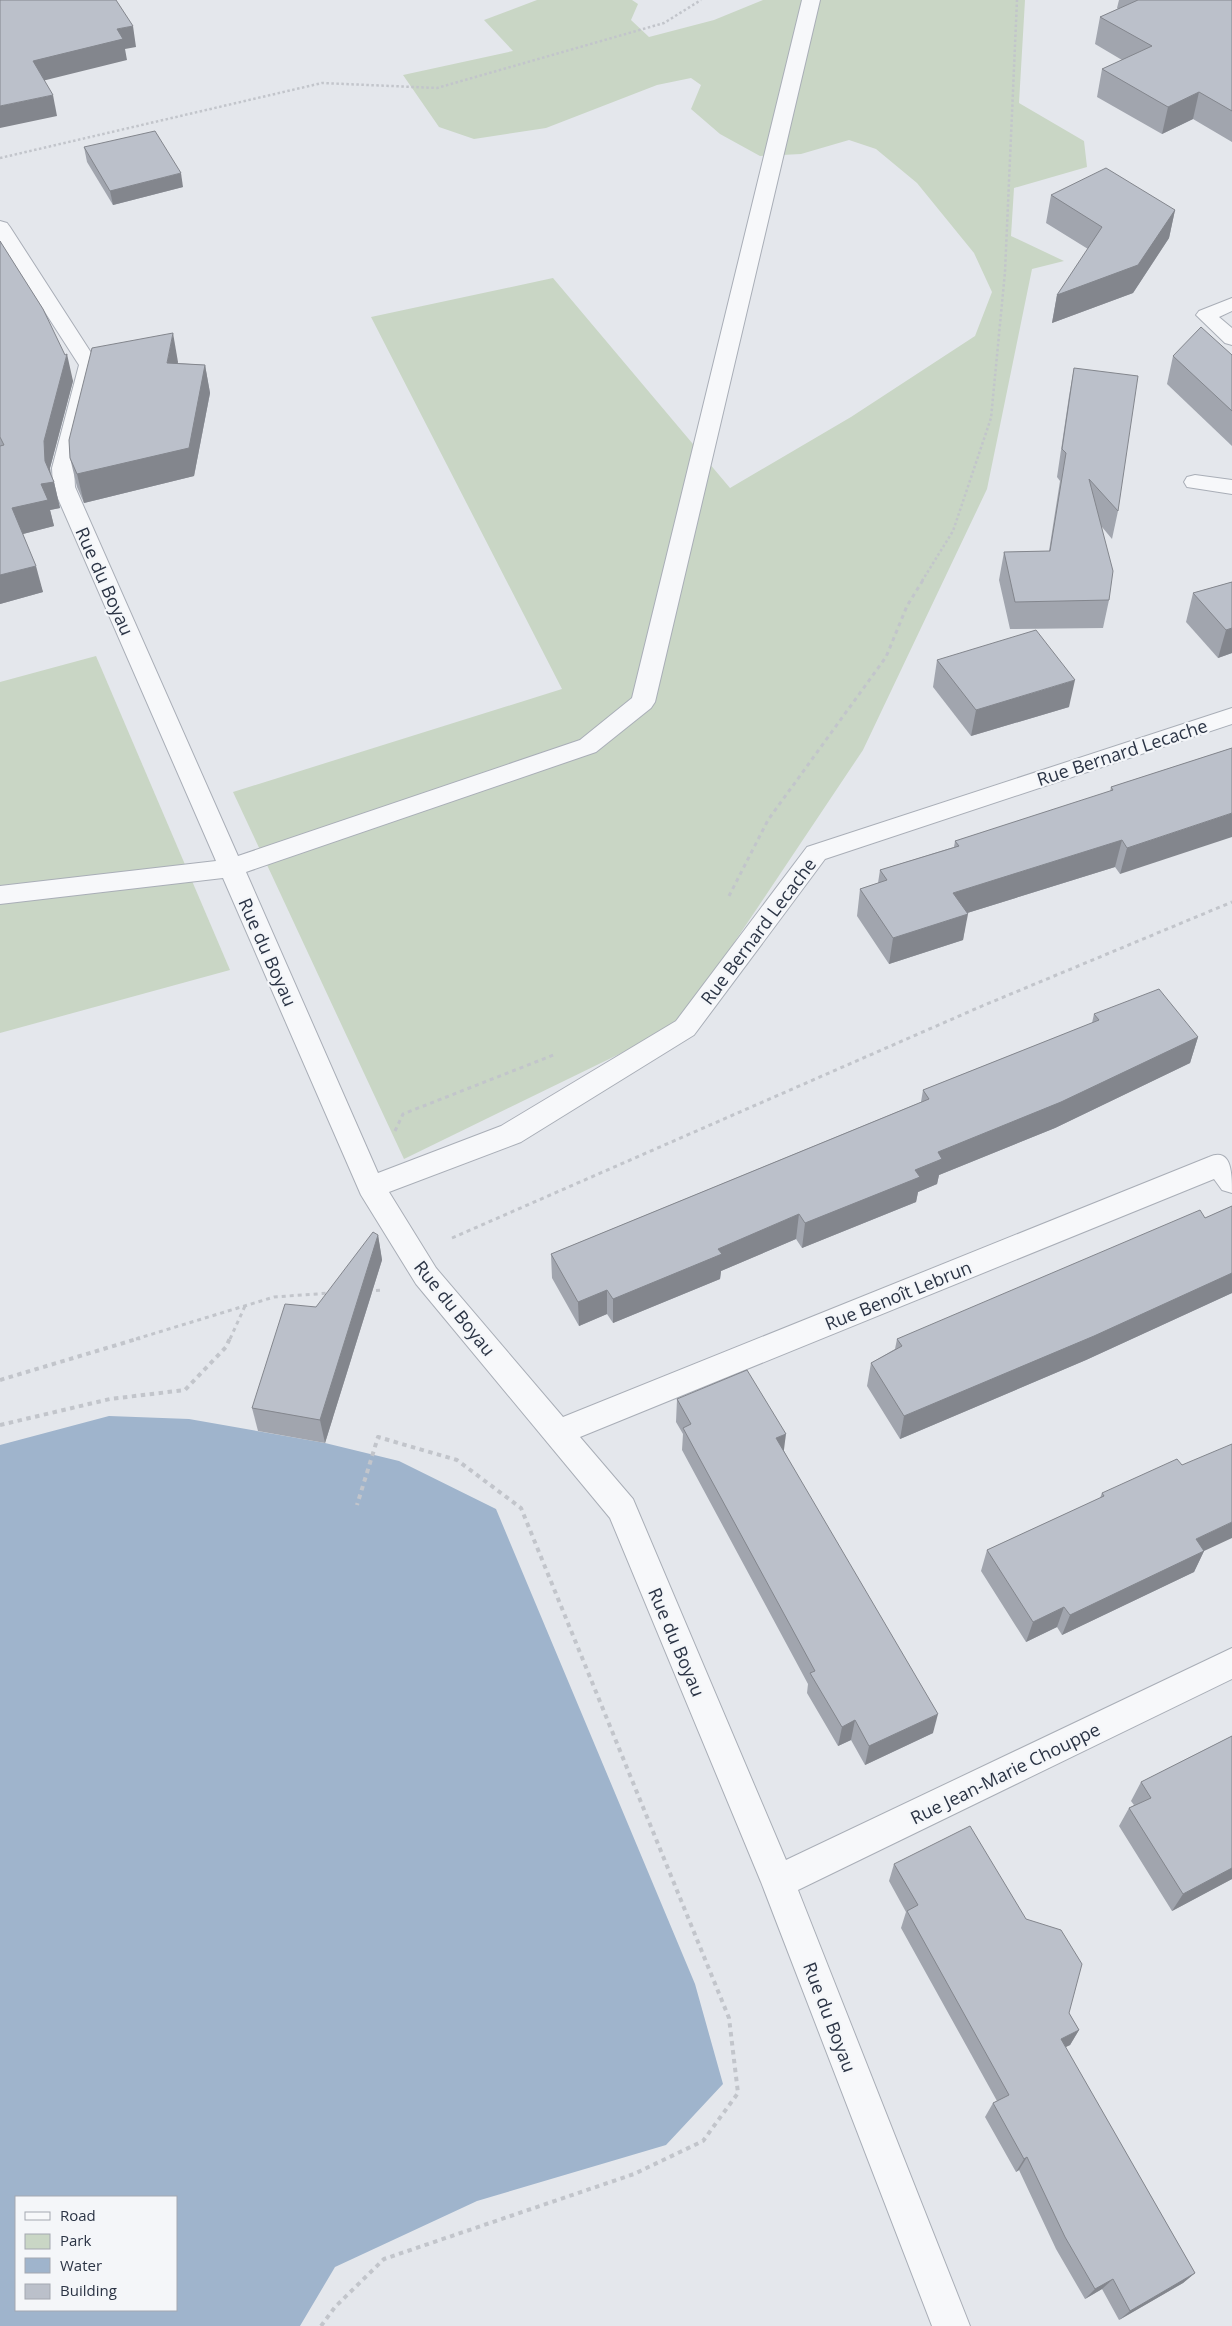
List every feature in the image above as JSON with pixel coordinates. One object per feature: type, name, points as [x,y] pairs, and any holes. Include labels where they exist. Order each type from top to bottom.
[{"type":"street","points":[[0,894],[231,868],[588,746],[643,702],[812,0]]},
{"type":"street","name":"Rue du Boyau","points":[[0,227],[89,364],[63,468],[64,487],[371,1187],[413,1255],[435,1286],[622,1509],[778,1882],[951,2326]]},
{"type":"street","points":[[1232,304],[1206,315],[1232,339]]},
{"type":"street","points":[[1196,482],[1232,486]]},
{"type":"street","name":"Rue Bernard Lecache","points":[[371,1187],[511,1134],[685,1028],[816,852],[1232,716]]},
{"type":"street","name":"Rue Benoît Lebrun","points":[[558,1433],[1219,1165],[1232,1182]]},
{"type":"street","name":"Rue Jean-Marie Chouppe","points":[[778,1882],[1232,1663]]},
{"type":"path","points":[[0,158],[322,83],[437,88],[664,24],[701,0]]},
{"type":"path","points":[[727,898],[768,820],[886,656],[907,606],[953,531],[991,418],[1006,272],[1011,104],[1017,0]]},
{"type":"path","points":[[413,1255],[973,1010],[1232,902]]},
{"type":"path","points":[[371,1187],[403,1114],[557,1054]]},
{"type":"path","points":[[361,1291],[435,1286]]},
{"type":"path","points":[[0,1380],[274,1298],[332,1293]]},
{"type":"path","points":[[0,1425],[110,1399],[185,1390],[226,1347],[245,1306]]},
{"type":"path","points":[[321,2326],[335,2307],[384,2259],[643,2170],[703,2141],[738,2093],[729,2018],[521,1508],[457,1460],[378,1437],[357,1505]]},
{"type":"green space","points":[[537,0],[632,0],[638,4],[631,20],[649,37],[714,20],[763,0],[1025,0],[1019,103],[1084,141],[1087,167],[1014,188],[1011,236],[1064,261],[1032,269],[987,489],[863,750],[679,1025],[404,1159],[233,792],[562,689],[371,317],[553,278],[730,488],[851,417],[975,336],[992,292],[974,253],[917,183],[876,149],[849,140],[801,154],[760,156],[720,134],[691,109],[701,85],[691,78],[657,85],[546,128],[474,139],[439,127],[403,75],[513,51],[484,20]]},
{"type":"green space","points":[[96,656],[230,970],[0,1033],[0,682]]},
{"type":"water","points":[[109,1416],[189,1419],[325,1443],[399,1461],[496,1509],[695,1984],[723,2084],[666,2145],[477,2201],[335,2267],[300,2326],[0,2326],[0,1445]]},
{"type":"building","points":[[0,0],[116,0],[133,26],[117,29],[123,39],[33,61],[53,95],[0,106]]},
{"type":"building","points":[[1138,0],[1232,0],[1232,111],[1199,92],[1168,107],[1102,69],[1152,46],[1100,17]]},
{"type":"building","points":[[155,131],[181,173],[110,191],[84,147]]},
{"type":"building","points":[[1106,168],[1175,210],[1138,265],[1057,295],[1102,227],[1051,195]]},
{"type":"building","points":[[0,241],[43,309],[65,355],[67,354],[44,441],[45,461],[54,482],[41,484],[48,500],[12,508],[36,566],[0,575],[0,446],[4,445],[0,437]]},
{"type":"building","points":[[1201,327],[1232,355],[1232,411],[1173,356]]},
{"type":"building","points":[[173,333],[167,363],[205,365],[189,448],[77,474],[70,458],[69,440],[92,348]]},
{"type":"building","points":[[1074,368],[1138,376],[1118,511],[1089,479],[1113,571],[1109,600],[1015,602],[1004,552],[1050,551],[1066,453],[1062,449]]},
{"type":"building","points":[[1232,582],[1232,628],[1226,630],[1193,593]]},
{"type":"building","points":[[1036,630],[1075,680],[976,710],[937,660]]},
{"type":"building","points":[[1232,748],[1232,813],[1127,848],[1122,840],[953,893],[968,914],[893,938],[860,889],[887,880],[880,870],[959,846],[955,841],[1113,790],[1111,787]]},
{"type":"building","points":[[1159,989],[1198,1037],[1061,1102],[938,1152],[942,1159],[915,1170],[920,1177],[805,1223],[799,1214],[718,1249],[722,1254],[613,1299],[607,1290],[578,1302],[551,1254],[929,1099],[923,1090],[1099,1020],[1094,1014]]},
{"type":"building","points":[[1232,1206],[1232,1273],[1094,1336],[904,1416],[871,1363],[902,1346],[897,1339],[1200,1210],[1205,1218]]},
{"type":"building","points":[[373,1232],[378,1235],[320,1420],[252,1408],[285,1304],[316,1307]]},
{"type":"building","points":[[747,1370],[786,1434],[776,1438],[938,1714],[869,1746],[855,1720],[842,1727],[810,1673],[815,1671],[683,1428],[691,1424],[677,1399]]},
{"type":"building","points":[[1232,1444],[1232,1522],[1196,1539],[1204,1551],[1070,1615],[1064,1607],[1033,1622],[987,1550],[1104,1496],[1102,1493],[1177,1459],[1182,1465]]},
{"type":"building","points":[[1232,1736],[1232,1868],[1183,1894],[1129,1808],[1151,1798],[1141,1782]]},
{"type":"building","points":[[970,1826],[1026,1919],[1061,1930],[1082,1964],[1069,2013],[1079,2030],[1061,2039],[1195,2273],[1130,2311],[1113,2279],[1095,2289],[1065,2237],[1027,2157],[1024,2159],[993,2103],[1009,2095],[907,1911],[918,1905],[894,1864]]}]
